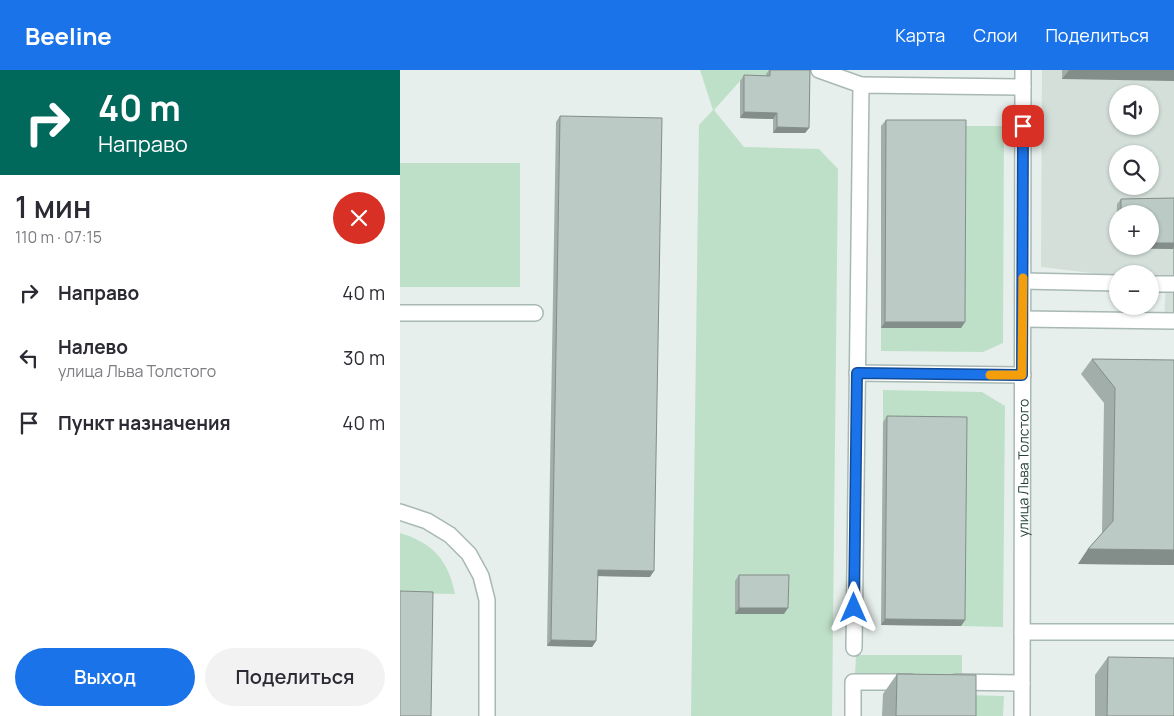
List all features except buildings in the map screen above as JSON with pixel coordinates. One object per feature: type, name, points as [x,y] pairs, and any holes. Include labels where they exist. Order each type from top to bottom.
[{"type":"street","points":[[819,70],[861,85],[1023,87]]},
{"type":"street","name":"улица Льва Толстого","points":[[1022,716],[1023,70]]},
{"type":"street","points":[[854,648],[861,85]]},
{"type":"street","points":[[1023,281],[1109,283]]},
{"type":"street","points":[[1159,284],[1174,284]]},
{"type":"street","points":[[400,313],[535,313]]},
{"type":"street","points":[[1023,318],[1174,321]]},
{"type":"street","points":[[857,373],[1022,375]]},
{"type":"street","points":[[400,512],[427,521],[450,535],[469,554],[481,576],[487,600],[487,716]]},
{"type":"street","points":[[1022,632],[1174,632]]},
{"type":"street","points":[[853,716],[853,682],[1022,683]]},
{"type":"shaded area","points":[[1042,70],[1174,70],[1174,329],[1164,322],[1166,282],[1159,281],[1159,265],[1109,265],[1109,275],[1041,267]]},
{"type":"green space","points":[[700,70],[801,70],[766,74],[766,82],[740,81],[714,110],[744,147],[819,149],[838,169],[832,716],[691,716],[699,125],[713,110]]},
{"type":"green space","points":[[962,126],[1004,126],[1003,343],[983,352],[881,351],[881,328],[961,328]]},
{"type":"green space","points":[[400,163],[520,163],[520,287],[400,287]]},
{"type":"green space","points":[[883,390],[982,392],[1005,406],[1003,627],[961,626],[963,423],[883,422]]},
{"type":"green space","points":[[400,533],[422,542],[437,554],[448,572],[455,594],[400,593]]},
{"type":"green space","points":[[856,655],[962,655],[962,675],[855,675]]},
{"type":"green space","points":[[962,695],[1004,696],[1003,716],[962,716]]},
{"type":"slow traffic","points":[[990,375],[1022,375],[1023,278]]},
{"type":"route","points":[[854,608],[857,373],[1022,375],[1023,126]]}]
